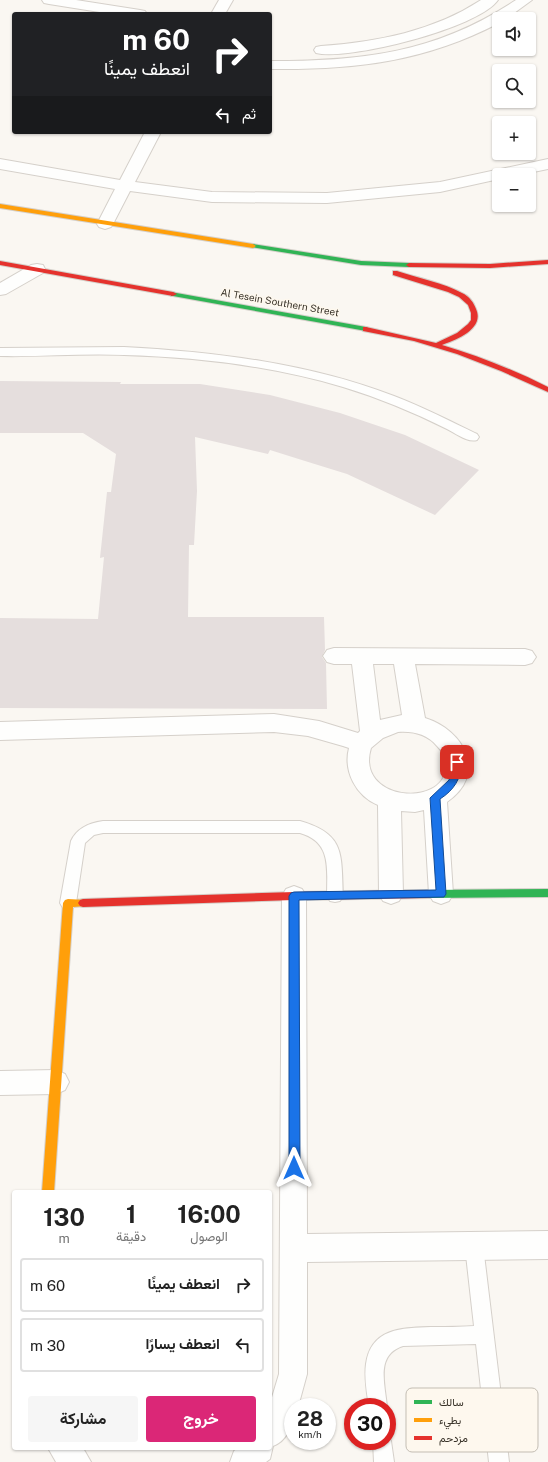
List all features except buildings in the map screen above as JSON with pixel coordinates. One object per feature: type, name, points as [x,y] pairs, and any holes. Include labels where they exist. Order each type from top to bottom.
[{"type":"main road","points":[[0,206],[105,224],[361,263],[430,266],[490,266],[548,262]]},
{"type":"main road","name":"Al Tesein Southern Street","points":[[0,263],[439,343],[487,361],[548,390]]},
{"type":"main road","points":[[361,263],[447,288],[467,299],[473,306],[475,314],[474,322],[470,329],[462,335],[439,343]]},
{"type":"main road","points":[[48,1190],[68,903],[294,896],[548,893]]},
{"type":"street","points":[[49,0],[127,12]]},
{"type":"street","points":[[219,12],[226,0]]},
{"type":"street","points":[[310,50],[351,48],[391,41],[460,18],[491,0]]},
{"type":"street","points":[[272,65],[335,65],[359,63],[403,54],[444,43],[479,29],[510,12],[525,0]]},
{"type":"street","points":[[105,224],[152,134]]},
{"type":"street","points":[[0,164],[125,186],[212,197],[327,198],[440,188],[548,164]]},
{"type":"street","points":[[0,290],[37,269]]},
{"type":"street","points":[[334,656],[525,657]]},
{"type":"street","points":[[362,656],[366,739]]},
{"type":"street","points":[[402,657],[415,724]]},
{"type":"street","points":[[0,731],[274,723],[324,730],[366,739]]},
{"type":"street","points":[[396,724],[415,724],[428,727],[444,737],[454,751],[457,762],[457,772],[453,782],[445,791],[435,798],[420,802],[404,803],[389,800],[377,794],[360,776],[357,765],[358,754],[366,739],[378,729],[396,724]]},
{"type":"street","points":[[435,798],[441,894]]},
{"type":"street","points":[[389,800],[391,894]]},
{"type":"street","points":[[272,1430],[286,1401],[293,1374],[294,896]]},
{"type":"street","points":[[0,1084],[56,1082]]},
{"type":"street","points":[[294,1248],[548,1245]]},
{"type":"street","points":[[65,1450],[76,1462]]},
{"type":"street","points":[[245,1462],[257,1450]]},
{"type":"lane","points":[[0,352],[46,353],[122,351],[168,353],[284,368],[343,382],[372,391],[426,413],[473,437]]},
{"type":"lane","points":[[68,903],[78,840],[84,833],[92,828],[103,827],[300,827],[311,829],[328,841],[332,850],[335,896]]},
{"type":"lane","points":[[474,1246],[490,1388]]},
{"type":"lane","points":[[377,1398],[375,1369],[376,1357],[382,1347],[392,1339],[403,1337],[484,1335]]},
{"type":"lane","points":[[383,1450],[384,1462]]},
{"type":"lane","points":[[498,1452],[499,1462]]},
{"type":"traffic: fast","points":[[253,246],[361,263],[409,265]]},
{"type":"traffic: fast","points":[[173,294],[366,329]]},
{"type":"traffic: fast","points":[[428,894],[548,893]]},
{"type":"traffic: slow","points":[[0,206],[253,246]]},
{"type":"traffic: slow","points":[[48,1190],[68,903],[83,903]]},
{"type":"traffic: jam","points":[[409,265],[490,266],[548,262]]},
{"type":"traffic: jam","points":[[0,263],[173,294]]},
{"type":"traffic: jam","points":[[395,273],[455,292],[467,300],[471,305],[474,313],[474,320],[471,325],[460,335],[439,343]]},
{"type":"traffic: jam","points":[[366,329],[414,339],[459,352],[503,369],[548,390]]},
{"type":"traffic: jam","points":[[83,903],[294,896],[428,894]]},
{"type":"route","points":[[294,1168],[294,896],[441,894],[435,798],[445,791],[453,782],[457,772],[457,762]]}]
